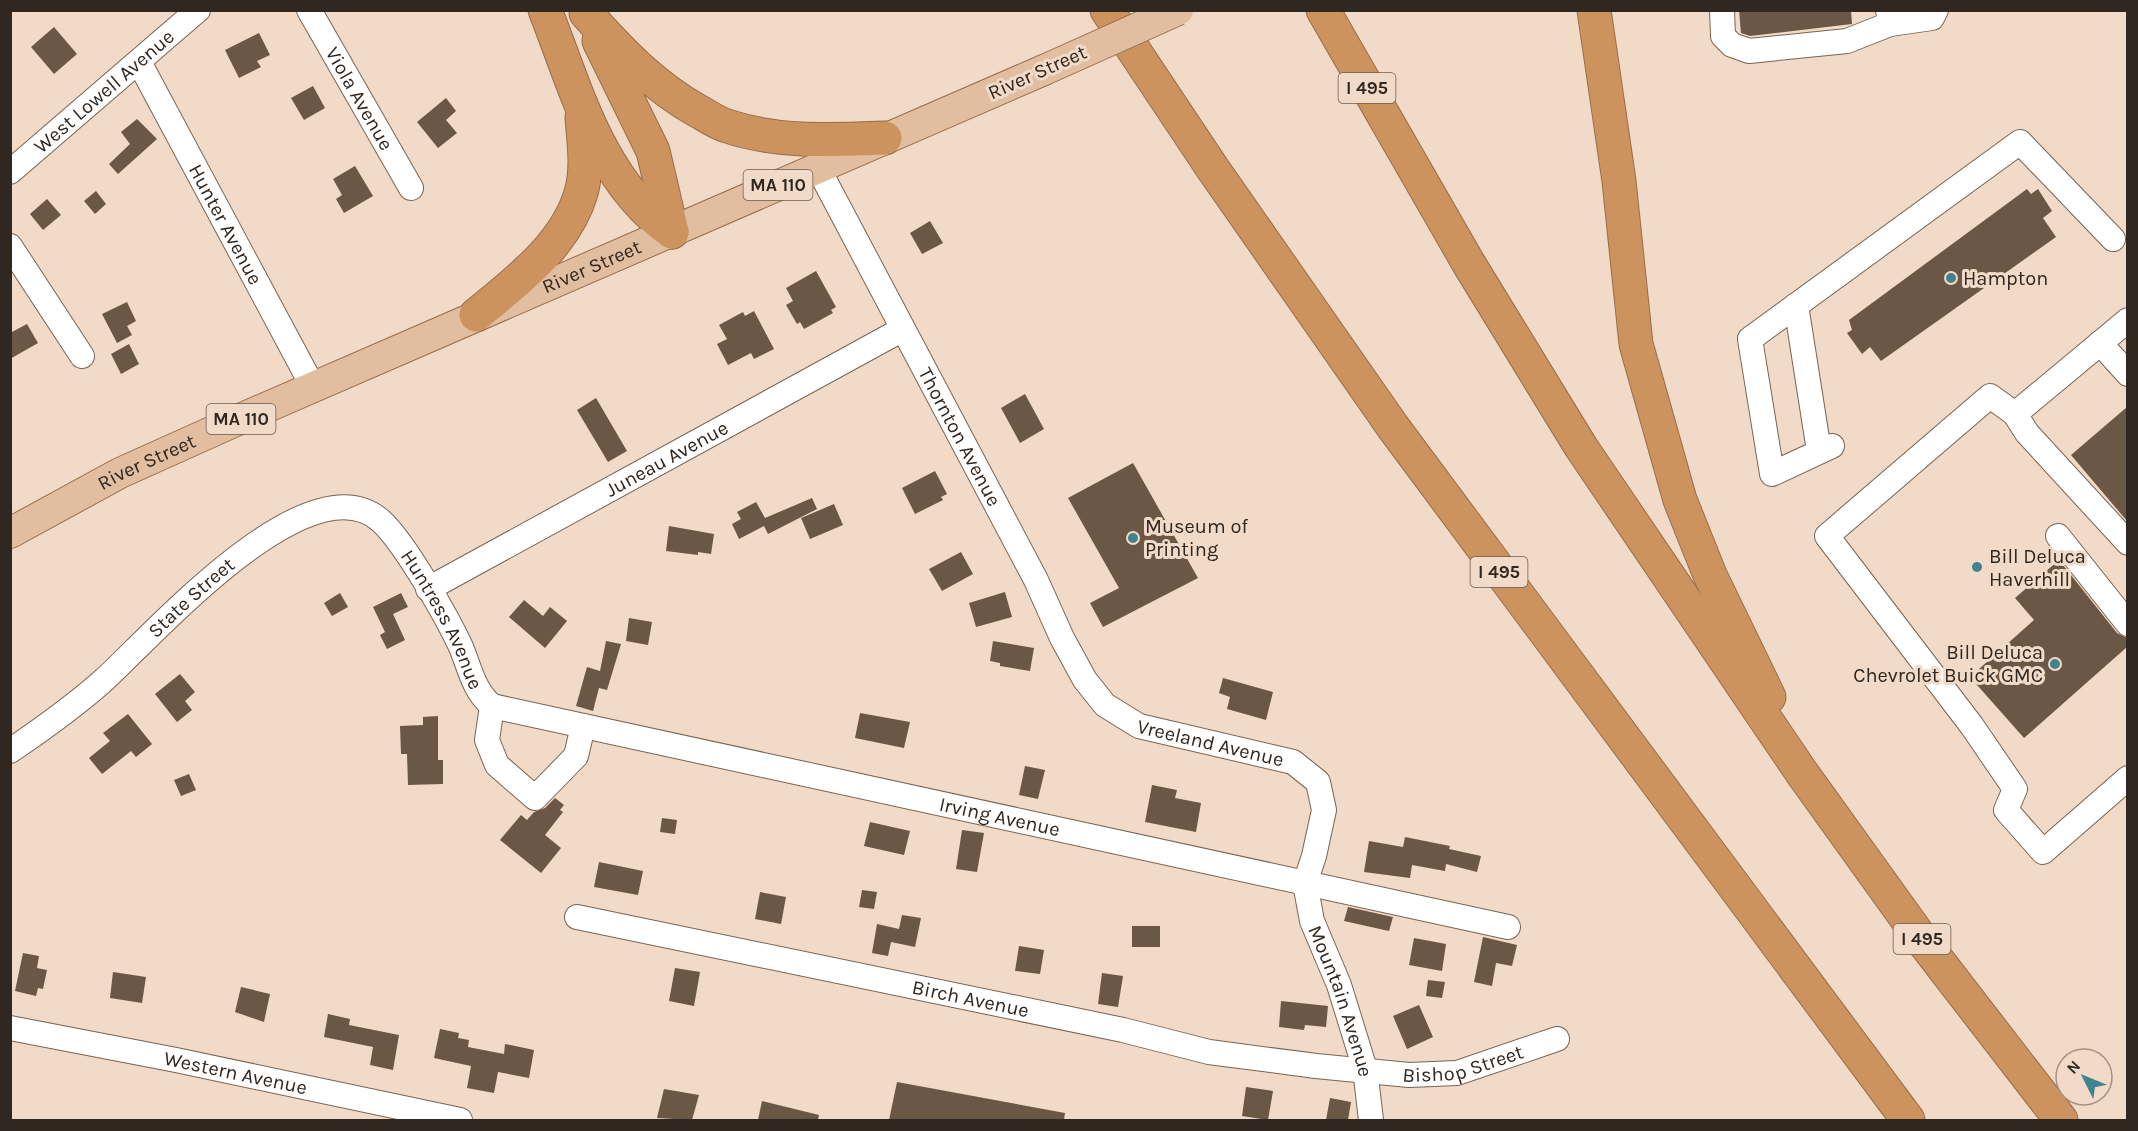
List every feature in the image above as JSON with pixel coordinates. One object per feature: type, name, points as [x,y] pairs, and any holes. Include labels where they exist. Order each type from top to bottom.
[{"type":"highway","points":[[545,10],[588,126],[637,201],[649,216],[672,232]]},
{"type":"highway","name":"I 495","points":[[1107,10],[1213,169],[1393,427],[1908,1120]]},
{"type":"highway","name":"I 495","points":[[1323,10],[1469,264],[1581,447],[1802,773],[1922,940],[2054,1111]]},
{"type":"highway","points":[[1594,10],[1619,181],[1636,344],[1658,429],[1680,500],[1710,575],[1752,658],[1802,773]]},
{"type":"highway","points":[[585,12],[653,151],[672,232]]},
{"type":"highway","points":[[585,12],[629,61],[674,98],[725,126],[776,137],[814,141],[885,138]]},
{"type":"highway","points":[[476,315],[525,274],[563,231],[581,193],[585,159],[581,105]]},
{"type":"main road","name":"River Street","points":[[10,533],[120,473],[476,315],[672,232],[1178,10]]},
{"type":"street","name":"West Lowell Avenue","points":[[10,172],[198,10]]},
{"type":"street","name":"Viola Avenue","points":[[309,10],[411,188]]},
{"type":"street","points":[[1722,10],[1723,36],[1732,45],[1749,51],[1847,40],[1889,17],[1932,18],[1936,10]]},
{"type":"street","name":"Hunter Avenue","points":[[140,62],[313,387]]},
{"type":"street","points":[[1796,305],[1825,448],[1772,474],[1750,339],[1796,305],[2020,142],[2113,239]]},
{"type":"street","name":"Thornton Avenue","points":[[818,168],[1036,580],[1062,638],[1085,680],[1105,705]]},
{"type":"street","points":[[10,246],[82,356]]},
{"type":"street","points":[[2015,414],[2127,320]]},
{"type":"street","name":"Juneau Avenue","points":[[428,589],[903,329]]},
{"type":"street","points":[[2100,344],[2127,374]]},
{"type":"street","points":[[2127,543],[2027,432],[2015,414],[1990,396],[1827,536],[1978,735],[2014,789],[2006,810],[2043,852],[2127,778]]},
{"type":"street","name":"State Street","points":[[10,751],[72,708],[218,572],[273,533],[307,516],[343,506],[356,507],[368,512],[392,534]]},
{"type":"street","name":"Huntress Avenue","points":[[392,534],[428,589],[460,646],[482,698],[492,706]]},
{"type":"street","points":[[2058,536],[2127,624]]},
{"type":"street","name":"Vreeland Avenue","points":[[1105,705],[1139,726],[1293,762],[1317,782],[1324,810],[1314,856],[1305,883]]},
{"type":"street","points":[[492,706],[487,740],[497,765],[535,798],[576,756],[583,726]]},
{"type":"street","name":"Irving Avenue","points":[[492,706],[1508,927]]},
{"type":"street","name":"Mountain Avenue","points":[[1305,883],[1312,921],[1339,985],[1365,1069],[1371,1120]]},
{"type":"street","name":"Birch Avenue","points":[[578,917],[1123,1030],[1209,1052],[1316,1066],[1365,1069]]},
{"type":"street","name":"Western Avenue","points":[[10,1028],[176,1060],[460,1120]]},
{"type":"street","name":"Bishop Street","points":[[1365,1069],[1409,1075],[1457,1073],[1557,1039]]},
{"type":"building","points":[[1739,10],[1851,10],[1852,24],[1750,36],[1741,33]]},
{"type":"building","points":[[54,27],[77,54],[54,74],[31,47]]},
{"type":"building","points":[[259,33],[270,55],[257,61],[261,67],[239,78],[225,50]]},
{"type":"building","points":[[313,86],[325,108],[304,120],[291,98]]},
{"type":"building","points":[[446,98],[456,111],[446,120],[457,133],[438,148],[417,122]]},
{"type":"building","points":[[137,119],[157,139],[118,174],[109,164],[130,144],[121,132]]},
{"type":"building","points":[[355,166],[373,196],[344,213],[336,199],[342,195],[333,179]]},
{"type":"building","name":"Hampton","points":[[2027,189],[2031,194],[2038,189],[2052,211],[2043,218],[2056,237],[1881,361],[1870,347],[1862,354],[1847,333],[1852,330],[1849,320]]},
{"type":"building","points":[[96,191],[106,204],[95,214],[84,201]]},
{"type":"building","points":[[47,199],[61,215],[43,230],[30,214]]},
{"type":"building","points":[[930,221],[943,243],[922,254],[910,233]]},
{"type":"building","points":[[816,271],[836,307],[831,310],[833,313],[804,329],[800,322],[797,324],[786,305],[793,301],[786,288]]},
{"type":"building","points":[[127,302],[136,321],[127,326],[132,335],[117,343],[102,314]]},
{"type":"building","points":[[754,311],[774,349],[754,359],[751,353],[728,365],[717,344],[727,339],[719,325],[743,312],[745,316]]},
{"type":"building","points":[[27,324],[38,343],[10,359],[10,333]]},
{"type":"building","points":[[129,344],[139,364],[121,374],[111,354]]},
{"type":"building","points":[[1025,394],[1044,429],[1020,443],[1001,408]]},
{"type":"building","points":[[596,398],[627,451],[608,462],[577,410]]},
{"type":"building","points":[[2127,407],[2127,521],[2071,455]]},
{"type":"building","name":"Museum of Printing","points":[[1133,463],[1198,578],[1103,627],[1090,603],[1119,588],[1068,498]]},
{"type":"building","points":[[935,471],[947,494],[941,497],[943,500],[915,514],[902,488]]},
{"type":"building","points":[[812,498],[817,509],[768,534],[764,526],[739,539],[732,524],[741,519],[737,512],[756,502],[765,518]]},
{"type":"building","points":[[834,504],[843,525],[810,539],[801,518]]},
{"type":"building","points":[[669,526],[714,534],[711,554],[698,552],[698,555],[666,551]]},
{"type":"building","points":[[961,552],[973,574],[942,591],[929,569]]},
{"type":"building","points":[[2059,560],[2117,633],[2127,638],[2127,647],[2024,738],[1970,677],[2034,620],[2015,598]]},
{"type":"building","points":[[1005,592],[1012,617],[976,627],[969,603]]},
{"type":"building","points":[[340,593],[348,607],[332,616],[324,603]]},
{"type":"building","points":[[401,593],[408,607],[393,614],[405,640],[387,649],[380,635],[385,632],[373,607]]},
{"type":"building","points":[[524,600],[543,616],[550,607],[567,621],[545,648],[509,617]]},
{"type":"building","points":[[629,618],[652,622],[648,645],[626,641]]},
{"type":"building","points":[[606,641],[621,644],[607,690],[599,688],[593,711],[576,706],[587,667],[600,671]]},
{"type":"building","points":[[993,641],[1034,648],[1030,671],[1000,666],[1000,663],[990,661]]},
{"type":"building","points":[[180,674],[195,692],[185,701],[192,710],[177,722],[155,694]]},
{"type":"building","points":[[1223,678],[1273,692],[1266,720],[1227,709],[1230,697],[1219,693]]},
{"type":"building","points":[[860,713],[910,722],[904,748],[855,738]]},
{"type":"building","points":[[128,714],[152,744],[136,757],[131,751],[102,774],[89,758],[110,741],[103,733]]},
{"type":"building","points":[[438,716],[438,760],[443,760],[443,784],[408,785],[407,754],[401,754],[400,726],[423,725],[423,717]]},
{"type":"building","points":[[1025,766],[1045,770],[1038,799],[1019,795]]},
{"type":"building","points":[[189,774],[196,790],[181,796],[174,780]]},
{"type":"building","points":[[1152,785],[1177,790],[1175,798],[1201,803],[1196,832],[1145,822]]},
{"type":"building","points":[[555,798],[564,805],[560,810],[563,812],[545,835],[561,848],[541,873],[500,840],[521,815],[527,820],[534,812],[545,808]]},
{"type":"building","points":[[662,818],[677,820],[675,834],[660,832]]},
{"type":"building","points":[[870,822],[910,831],[904,855],[864,846]]},
{"type":"building","points":[[962,830],[984,833],[977,872],[956,869]]},
{"type":"building","points":[[1405,837],[1450,846],[1449,849],[1481,856],[1477,872],[1446,864],[1445,871],[1412,865],[1410,878],[1364,872],[1369,841],[1403,847]]},
{"type":"building","points":[[599,862],[643,871],[638,895],[594,887]]},
{"type":"building","points":[[862,890],[877,892],[874,909],[859,907]]},
{"type":"building","points":[[760,892],[786,897],[781,924],[755,919]]},
{"type":"building","points":[[1348,907],[1393,917],[1389,931],[1344,921]]},
{"type":"building","points":[[902,915],[921,918],[915,947],[891,942],[888,956],[872,953],[877,924],[899,929]]},
{"type":"building","points":[[1132,926],[1160,926],[1160,947],[1132,947]]},
{"type":"building","points":[[1483,937],[1517,945],[1512,966],[1496,963],[1492,986],[1474,982]]},
{"type":"building","points":[[1414,938],[1446,944],[1442,971],[1409,965]]},
{"type":"building","points":[[1019,946],[1044,950],[1040,974],[1015,971]]},
{"type":"building","points":[[23,953],[39,956],[37,968],[47,970],[43,989],[38,988],[36,996],[15,991]]},
{"type":"building","points":[[675,968],[700,972],[694,1006],[669,1001]]},
{"type":"building","points":[[113,972],[146,977],[142,1003],[110,998]]},
{"type":"building","points":[[1102,973],[1123,976],[1118,1007],[1098,1004]]},
{"type":"building","points":[[1428,980],[1445,982],[1442,998],[1426,996]]},
{"type":"building","points":[[241,987],[270,994],[264,1022],[235,1012]]},
{"type":"building","points":[[1281,1001],[1328,1006],[1326,1027],[1305,1025],[1304,1030],[1279,1027]]},
{"type":"building","points":[[1419,1005],[1433,1037],[1407,1049],[1393,1016]]},
{"type":"building","points":[[328,1014],[350,1019],[349,1025],[399,1035],[393,1070],[370,1065],[373,1047],[324,1037]]},
{"type":"building","points":[[440,1029],[459,1033],[458,1038],[469,1040],[468,1047],[504,1054],[505,1044],[534,1050],[529,1078],[498,1072],[494,1093],[467,1088],[471,1066],[434,1058]]},
{"type":"building","points":[[897,1082],[1065,1113],[1064,1120],[889,1120]]},
{"type":"building","points":[[1246,1087],[1273,1091],[1268,1120],[1242,1116]]},
{"type":"building","points":[[664,1089],[699,1095],[692,1120],[657,1118]]},
{"type":"building","points":[[1330,1098],[1351,1102],[1348,1120],[1326,1120]]},
{"type":"building","points":[[762,1101],[819,1115],[818,1120],[758,1120]]},
{"type":"place","name":"Hampton","points":[[1951,278]]},
{"type":"place","name":"Museum of Printing","points":[[1133,538]]},
{"type":"place","name":"Bill Deluca Haverhill","points":[[1977,567]]},
{"type":"place","name":"Bill Deluca Chevrolet Buick GMC","points":[[2055,664]]}]
